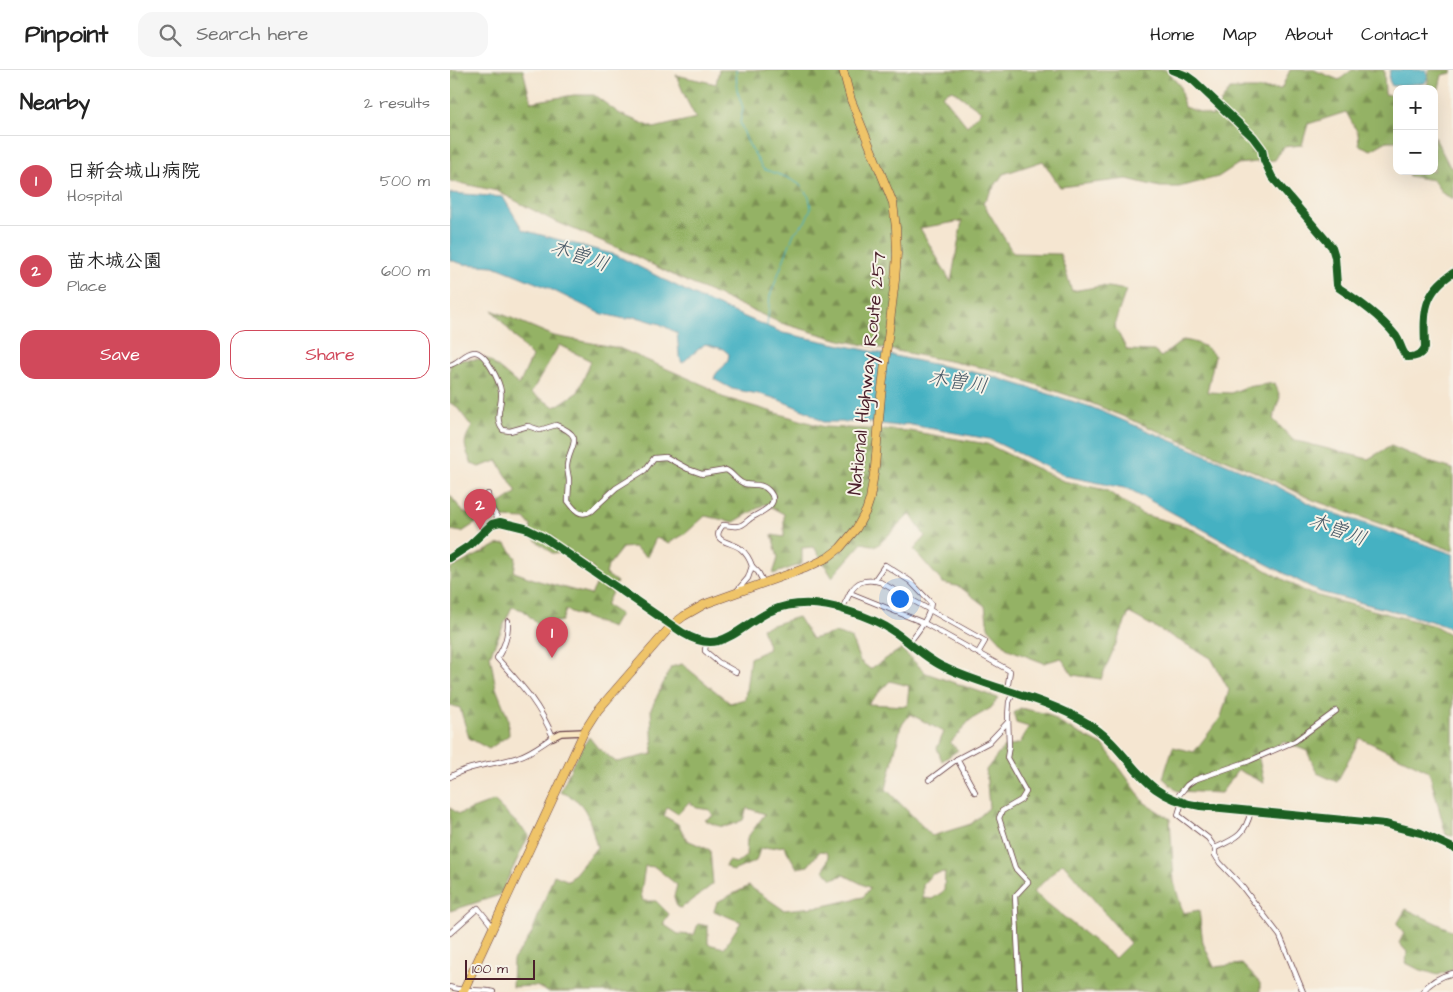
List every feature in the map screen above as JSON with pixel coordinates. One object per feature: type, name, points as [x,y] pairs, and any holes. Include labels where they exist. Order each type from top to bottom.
[{"type":"highway","name":"National Highway Route 257","points":[[463,991],[584,732],[598,710],[672,625],[697,608],[819,562],[840,548],[856,528],[866,511],[870,499],[875,467],[880,396],[897,254],[893,203],[851,100],[843,70]]},
{"type":"street","points":[[1172,70],[1187,76],[1201,86],[1256,141],[1262,149],[1264,160],[1272,177],[1332,247],[1339,288],[1368,307],[1382,321],[1396,337],[1407,357],[1419,355],[1423,352],[1425,347],[1424,315],[1426,308],[1434,289],[1441,280],[1453,272]]},
{"type":"street","points":[[450,365],[456,364],[470,353],[481,354],[499,383],[502,393],[498,413],[503,430],[510,432],[528,426],[540,430],[556,425],[573,436],[574,446],[567,465],[569,482],[568,501],[574,510],[580,513],[587,514],[616,488],[645,470],[651,460],[662,457],[666,457],[702,474],[726,470],[745,484],[757,484],[769,490],[772,498],[765,512],[752,517],[741,526],[722,525],[718,533],[721,541],[740,548],[749,558],[764,584]]},
{"type":"street","points":[[488,494],[489,504],[500,522]]},
{"type":"street","points":[[450,558],[470,545],[492,524],[500,522],[525,528],[543,537],[691,638],[706,643],[726,638],[771,611],[784,606],[813,603],[842,608],[880,624],[943,667],[1069,713],[1089,724],[1107,739],[1152,787],[1182,802],[1200,806],[1385,824],[1421,832],[1453,848]]},
{"type":"street","points":[[874,581],[885,565],[910,581],[931,603],[924,623],[909,643]]},
{"type":"street","points":[[736,594],[748,578],[752,566]]},
{"type":"street","points":[[842,608],[854,586],[863,580],[880,582],[985,641],[978,653]]},
{"type":"street","points":[[850,593],[924,623],[1010,671],[1007,758],[1026,792],[1021,800],[1002,810],[999,818],[1016,868],[1028,882],[1015,896],[1020,992]]},
{"type":"street","points":[[508,621],[506,641],[498,658],[533,699],[544,716],[552,737]]},
{"type":"street","points":[[706,643],[705,651],[718,662],[736,672]]},
{"type":"street","points":[[1179,795],[1194,780],[1249,761],[1295,741],[1336,710]]},
{"type":"street","points":[[929,780],[957,760],[990,742],[1008,722]]},
{"type":"street","points":[[450,777],[470,768],[518,757],[561,733],[584,732]]},
{"type":"street","points":[[957,760],[975,792]]},
{"type":"street","points":[[1182,802],[1178,815],[1208,838],[1215,848],[1215,854],[1220,862],[1240,884],[1280,936],[1303,992]]},
{"type":"street","points":[[1215,848],[1243,832],[1247,827],[1251,811]]},
{"type":"street","points":[[450,933],[478,908],[493,926]]},
{"type":"street","points":[[1422,992],[1430,984],[1443,976],[1453,973]]},
{"type":"street","points":[[450,988],[463,991],[493,992]]},
{"type":"green space","points":[[450,70],[523,70],[531,102],[574,95],[594,95],[620,114],[654,128],[696,118],[676,75],[716,84],[719,70],[1166,70],[1180,86],[1184,107],[1212,116],[1230,89],[1281,89],[1290,70],[1314,70],[1339,80],[1352,70],[1384,70],[1385,94],[1393,96],[1393,141],[1387,141],[1371,150],[1359,145],[1358,133],[1346,112],[1308,124],[1302,145],[1283,147],[1275,160],[1238,164],[1218,177],[1179,187],[1160,187],[1127,179],[1060,187],[1043,161],[1003,174],[983,203],[1013,253],[1060,254],[1072,291],[1102,286],[1126,290],[1114,325],[1127,350],[1154,351],[1161,357],[1183,340],[1197,343],[1208,349],[1215,356],[1207,392],[1231,393],[1246,387],[1275,383],[1280,397],[1273,419],[1293,440],[1368,459],[1391,446],[1426,461],[1453,469],[1453,551],[1313,500],[1260,474],[1091,403],[990,369],[840,340],[781,323],[681,279],[625,251],[550,219],[497,191],[450,181]],"holes":[[[952,90],[981,111],[967,126],[942,95]],[[962,221],[951,282],[920,228]]]},
{"type":"green space","points":[[1428,70],[1452,70],[1452,73],[1442,75],[1438,90],[1438,85],[1428,85]]},
{"type":"green space","points":[[1438,144],[1450,167],[1453,168],[1453,199],[1442,193],[1433,180],[1408,176],[1438,175]]},
{"type":"green space","points":[[492,310],[554,336],[619,348],[706,386],[722,397],[824,427],[909,431],[987,444],[1063,481],[1106,490],[1141,514],[1188,527],[1310,594],[1435,626],[1453,636],[1453,836],[1446,835],[1429,771],[1360,738],[1337,782],[1317,773],[1307,751],[1284,742],[1258,754],[1264,783],[1238,770],[1221,793],[1177,791],[1163,778],[1173,747],[1194,752],[1221,717],[1229,690],[1211,658],[1129,613],[1101,679],[1073,675],[1061,658],[1044,663],[1008,649],[988,627],[985,606],[960,587],[943,583],[914,550],[925,536],[910,514],[877,546],[862,543],[832,577],[814,547],[802,548],[802,564],[773,574],[778,558],[772,535],[784,537],[784,514],[765,504],[734,522],[705,516],[685,534],[669,543],[656,538],[647,557],[634,547],[622,548],[608,566],[606,574],[617,582],[606,605],[620,614],[612,628],[566,610],[562,621],[538,625],[523,610],[512,607],[490,655],[496,688],[508,718],[509,735],[489,749],[469,738],[460,708],[450,705],[450,569],[497,545],[506,544],[516,558],[514,572],[591,595],[598,581],[592,567],[573,554],[552,553],[529,535],[531,526],[525,519],[503,518],[496,506],[517,492],[497,461],[479,467],[472,464],[465,442],[472,427],[456,406],[450,403],[450,360],[488,359],[519,385],[532,357]],"holes":[[[559,345],[591,361],[578,392],[555,407],[531,393]]]},
{"type":"green space","points":[[450,495],[464,513],[481,515],[482,519],[462,532],[450,530]]},
{"type":"green space","points":[[798,617],[812,639],[835,633],[851,638],[860,661],[870,669],[901,649],[926,673],[998,698],[991,708],[970,720],[950,743],[958,750],[942,761],[937,748],[944,732],[910,714],[901,726],[886,789],[932,836],[971,824],[989,808],[986,770],[1003,748],[1020,743],[1029,727],[1016,723],[1014,713],[1020,708],[1048,714],[1063,725],[1104,746],[1145,803],[1170,819],[1174,882],[1183,913],[1199,910],[1203,943],[1214,967],[1242,964],[1260,983],[1260,992],[548,992],[536,986],[512,987],[513,960],[531,935],[554,875],[569,881],[597,847],[586,813],[582,807],[570,796],[560,792],[574,762],[589,737],[597,747],[616,762],[653,754],[651,709],[671,667],[682,664],[730,703],[745,699],[750,658],[769,649],[762,628]],"holes":[[[890,681],[909,686],[907,706],[868,704]],[[689,802],[697,808],[710,810],[713,816],[705,820],[720,826],[732,825],[743,820],[747,808],[765,814],[747,838],[746,856],[737,863],[728,861],[725,866],[733,871],[756,861],[760,849],[784,846],[797,868],[808,866],[820,851],[826,852],[829,857],[824,870],[832,879],[844,875],[870,888],[863,897],[824,906],[784,910],[749,886],[717,902],[714,911],[741,922],[724,948],[708,944],[708,926],[698,924],[694,935],[678,934],[663,924],[669,914],[656,901],[643,901],[641,893],[645,866],[655,867],[677,885],[674,897],[677,907],[680,908],[713,884],[710,850],[687,840],[678,824],[664,816],[667,807],[678,814]],[[1063,863],[1130,943],[1115,958],[1033,892]],[[945,872],[944,891],[932,899],[923,898],[923,884],[932,874]]]},
{"type":"green space","points":[[494,801],[529,835],[500,895],[450,911],[450,808],[459,814]]},
{"type":"green space","points":[[1406,909],[1453,931],[1453,969],[1438,975],[1406,963],[1407,952],[1399,943],[1404,933],[1397,924]]},
{"type":"water","points":[[1390,70],[1426,70],[1428,78],[1425,83],[1392,86],[1389,80]]},
{"type":"water","name":"木曽川","points":[[450,193],[503,197],[523,230],[616,255],[702,299],[783,333],[991,376],[1091,407],[1263,479],[1319,508],[1453,554],[1453,629],[1434,622],[1320,592],[1129,489],[1065,476],[989,439],[906,424],[899,426],[863,422],[823,422],[808,412],[779,400],[732,389],[714,379],[715,375],[727,363],[729,354],[723,349],[705,344],[682,363],[679,355],[677,333],[660,324],[640,318],[625,319],[599,313],[546,287],[494,266],[463,264],[450,260]]},
{"type":"waterway","points":[[736,70],[737,90],[743,108],[740,122],[747,141],[763,169],[799,184],[809,197],[811,208],[805,222],[794,233],[770,296],[767,326]]},
{"type":"cycle path","points":[[1172,70],[1194,81],[1253,137],[1262,149],[1264,160],[1272,177],[1332,247],[1339,288],[1383,322],[1396,336],[1407,357],[1418,355],[1425,347],[1425,314],[1430,297],[1435,288],[1453,273]]},
{"type":"cycle path","points":[[450,558],[470,545],[492,524],[500,522],[525,528],[543,537],[683,633],[697,640],[708,642],[719,641],[729,637],[771,611],[790,605],[810,604],[839,608],[885,626],[939,665],[981,682],[1053,706],[1087,723],[1103,734],[1148,783],[1178,801],[1200,806],[1385,824],[1421,833],[1453,848]]},
{"type":"place","name":"苗木城公園","points":[[480,530]]},
{"type":"place","name":"日新会城山病院","points":[[552,658]]}]
